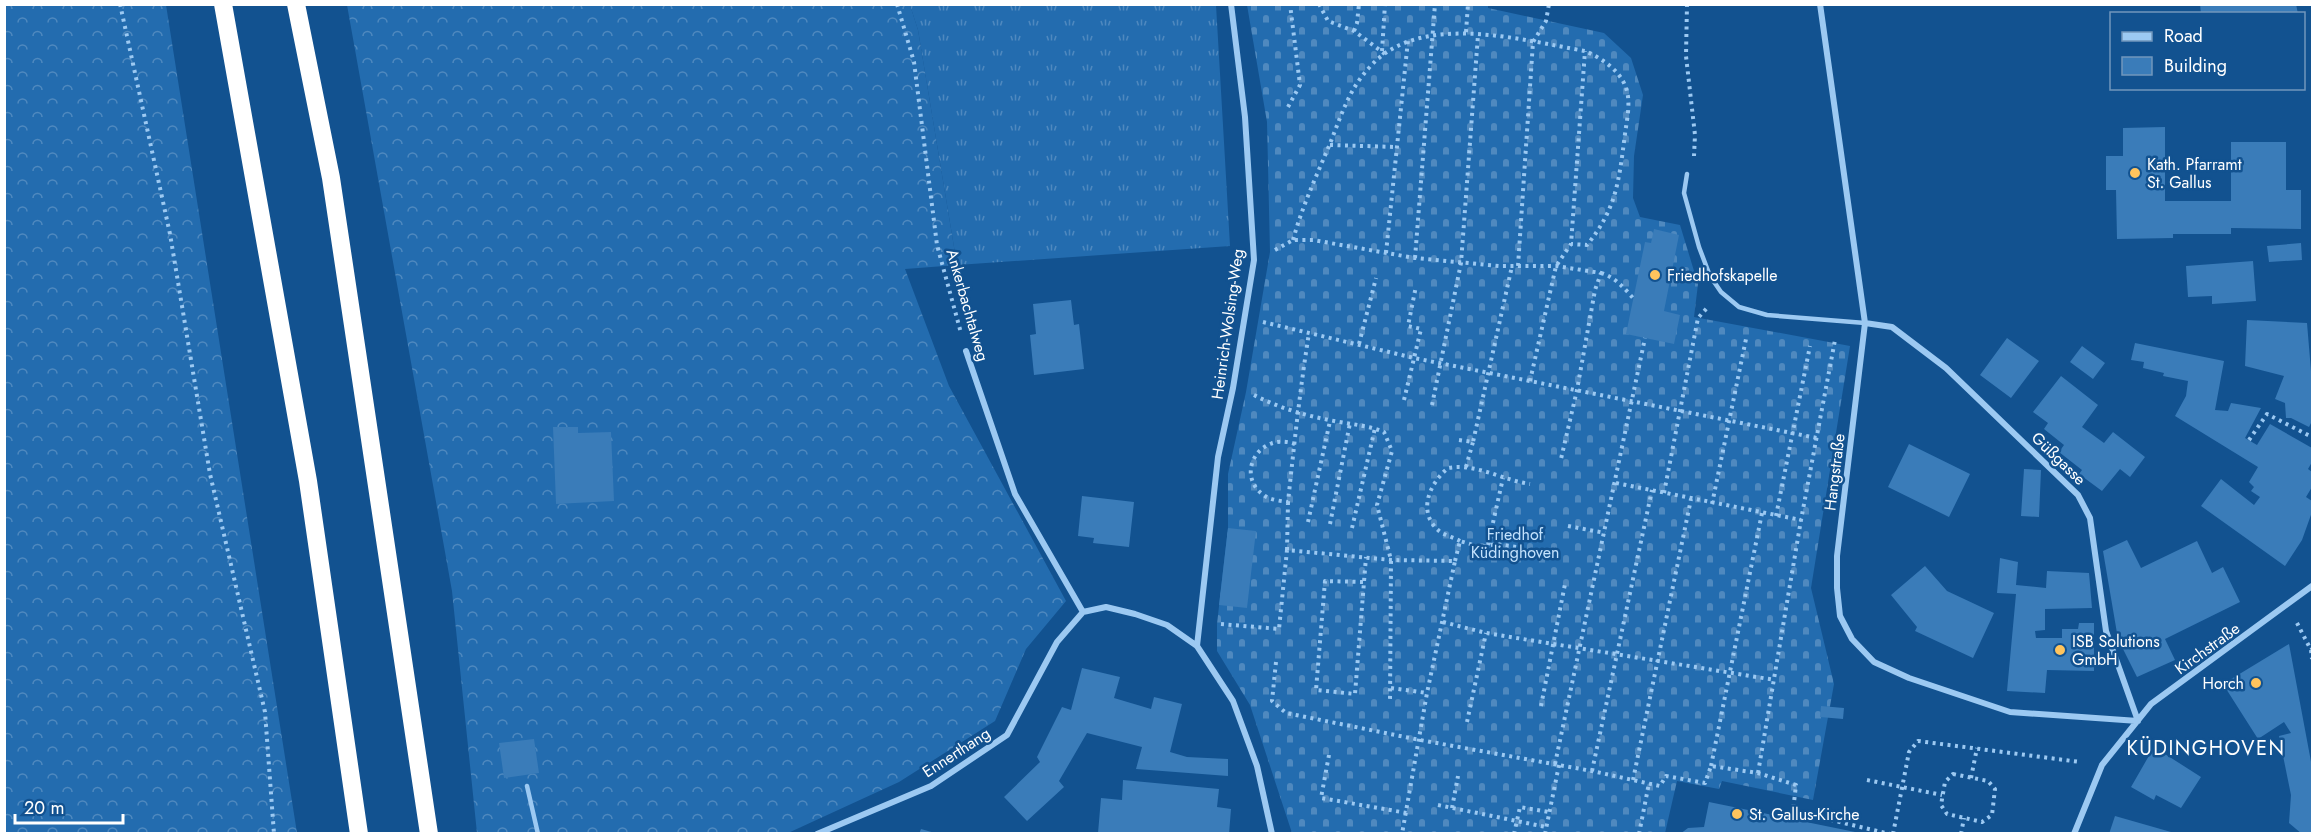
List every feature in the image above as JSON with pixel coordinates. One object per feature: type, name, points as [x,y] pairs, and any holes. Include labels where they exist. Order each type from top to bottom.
[{"type":"highway","points":[[223,4],[308,481],[359,834]]},
{"type":"highway","points":[[296,4],[332,178],[429,834]]},
{"type":"street","name":"Heinrich-Wolsing-Weg","points":[[1197,646],[1218,457],[1233,388],[1254,260],[1245,117],[1231,4]]},
{"type":"street","name":"Hangstraße","points":[[1820,4],[1865,323],[1837,556],[1840,616],[1852,639],[1874,662],[1909,678],[2010,712],[2138,721]]},
{"type":"street","name":"Güßgasse","points":[[1865,323],[1892,327],[1924,349],[2078,495],[2090,518],[2106,631],[2138,721]]},
{"type":"street","name":"Ankerbachtalweg","points":[[966,351],[1015,494],[1083,612]]},
{"type":"street","name":"Kirchstraße","points":[[2074,834],[2102,765],[2151,705],[2313,586]]},
{"type":"street","points":[[1083,612],[1106,607],[1135,614],[1167,625],[1197,646],[1233,701],[1257,766],[1272,834]]},
{"type":"street","name":"Ennerthang","points":[[817,834],[931,786],[1007,735],[1057,642],[1083,612]]},
{"type":"lane","points":[[1687,174],[1684,193],[1699,247],[1710,276],[1721,292],[1739,307],[1767,315],[1865,323]]},
{"type":"lane","points":[[527,786],[538,834]]},
{"type":"path","points":[[120,4],[170,234],[210,474],[265,712],[274,834]]},
{"type":"path","name":"Ankerbachtalweg","points":[[897,4],[914,62],[937,245],[966,351]]},
{"type":"path","points":[[1288,107],[1300,85],[1290,4]]},
{"type":"path","points":[[1319,4],[1328,21],[1354,31],[1383,52]]},
{"type":"path","points":[[1354,31],[1358,22],[1359,4]]},
{"type":"path","points":[[1383,52],[1385,4]]},
{"type":"path","points":[[1415,258],[1435,4]]},
{"type":"path","points":[[1466,32],[1468,4]]},
{"type":"path","points":[[1518,266],[1533,42],[1546,21],[1549,4]]},
{"type":"path","points":[[1687,4],[1686,56],[1695,153],[1687,174]]},
{"type":"path","points":[[1293,240],[1299,217],[1339,117],[1352,91],[1368,68],[1383,52],[1408,40],[1466,32],[1586,51],[1599,57],[1616,72],[1626,87],[1628,108],[1618,188],[1603,225],[1587,245],[1570,244]]},
{"type":"path","points":[[1432,405],[1461,263],[1479,35]]},
{"type":"path","points":[[1386,253],[1408,40]]},
{"type":"path","points":[[1530,381],[1556,267],[1570,244],[1586,51]]},
{"type":"path","points":[[1329,144],[1397,147]]},
{"type":"path","points":[[1270,252],[1293,240],[1313,240],[1415,258],[1461,263],[1556,267],[1606,275],[1623,286],[1633,298]]},
{"type":"path","points":[[1467,467],[1512,266]]},
{"type":"path","points":[[1561,459],[1577,390],[1595,290],[1601,273]]},
{"type":"path","points":[[1359,344],[1376,278]]},
{"type":"path","points":[[1404,400],[1421,329],[1408,326],[1416,286]]},
{"type":"path","points":[[1664,493],[1698,318]]},
{"type":"path","points":[[1259,321],[1414,358],[1817,438]]},
{"type":"path","points":[[1217,624],[1280,629],[1287,550],[1288,502],[1297,411],[1309,333]]},
{"type":"path","points":[[1545,834],[1579,648],[1616,483],[1645,338]]},
{"type":"path","points":[[1713,504],[1746,339]]},
{"type":"path","points":[[1758,773],[1834,343]]},
{"type":"path","points":[[1776,516],[1810,346]]},
{"type":"path","points":[[1256,396],[1267,402],[1297,411],[1384,432],[1392,451],[1377,505],[1391,560],[1390,702]]},
{"type":"path","points":[[2249,440],[2267,414],[2313,437]]},
{"type":"path","points":[[1308,522],[1330,420]]},
{"type":"path","points":[[1330,524],[1350,423]]},
{"type":"path","points":[[1352,528],[1375,428]]},
{"type":"path","points":[[1288,502],[1265,496],[1252,479],[1251,469],[1253,459],[1264,445],[1284,440],[1294,444]]},
{"type":"path","points":[[1459,440],[1473,442]]},
{"type":"path","points":[[1516,547],[1488,545],[1480,547],[1439,532],[1427,511],[1429,491],[1440,474],[1448,468],[1467,467],[1530,484]]},
{"type":"path","points":[[1488,545],[1503,478]]},
{"type":"path","points":[[1616,483],[1801,520]]},
{"type":"path","points":[[1592,771],[1652,490]]},
{"type":"path","points":[[1633,780],[1691,499]]},
{"type":"path","points":[[1276,662],[1272,701],[1287,713],[1660,786],[1666,776],[1706,783],[1762,513]]},
{"type":"path","points":[[1568,526],[1605,533]]},
{"type":"path","points":[[1402,834],[1427,693],[1460,541]]},
{"type":"path","points":[[1287,550],[1391,560],[1455,561]]},
{"type":"path","points":[[1363,582],[1325,581],[1316,690],[1355,694],[1366,557]]},
{"type":"path","points":[[1541,706],[1565,584]]},
{"type":"path","points":[[2289,604],[2312,650],[2313,659]]},
{"type":"path","points":[[1443,622],[1486,633],[1774,680]]},
{"type":"path","points":[[1467,722],[1486,633]]},
{"type":"path","points":[[1391,688],[1427,693]]},
{"type":"path","points":[[1711,766],[1758,773],[1796,785],[1793,811],[1892,834],[1909,752],[1918,741],[2102,765]]},
{"type":"path","points":[[1971,778],[1977,748]]},
{"type":"path","points":[[1329,755],[1321,798],[1407,813]]},
{"type":"path","points":[[1953,774],[1971,778],[1988,782],[1995,789],[1992,815],[1982,822],[1947,814],[1941,805],[1945,782],[1953,774]]},
{"type":"path","points":[[1452,808],[1458,776]]},
{"type":"path","points":[[1867,780],[1942,795]]},
{"type":"path","points":[[1640,834],[1649,783]]},
{"type":"path","points":[[1438,806],[1546,827]]},
{"type":"path","points":[[1514,834],[1520,807],[1549,812]]},
{"type":"path","points":[[1961,834],[1964,818]]},
{"type":"green space","points":[[5,4],[166,5],[297,833],[5,833]]},
{"type":"green space","points":[[347,5],[910,5],[918,30],[957,265],[905,269],[949,386],[1066,601],[1026,649],[995,721],[899,782],[788,833],[477,833],[452,591]]},
{"type":"green space","points":[[910,5],[1216,5],[1230,246],[957,265],[918,30]]},
{"type":"green space","name":"Friedhof Küdinghoven","points":[[1247,5],[1488,5],[1488,8],[1604,33],[1631,58],[1643,95],[1634,156],[1633,198],[1640,217],[1680,225],[1698,284],[1694,317],[1850,346],[1811,588],[1834,684],[1813,800],[1722,781],[1719,789],[1677,781],[1665,833],[1292,833],[1250,705],[1217,651],[1217,624],[1228,528],[1228,474],[1246,392],[1270,252],[1267,122]]},
{"type":"building","points":[[2200,4],[2296,4],[2298,12],[2201,12]]},
{"type":"building","points":[[2165,127],[2165,201],[2231,201],[2231,142],[2286,142],[2286,190],[2301,190],[2301,229],[2231,228],[2231,234],[2173,234],[2173,238],[2117,239],[2116,190],[2106,190],[2106,156],[2123,156],[2123,128]]},
{"type":"building","name":"Friedhofskapelle","points":[[1654,229],[1679,235],[1664,311],[1680,315],[1674,344],[1626,334],[1645,242],[1651,243]]},
{"type":"building","points":[[2301,243],[2302,260],[2269,262],[2267,246]]},
{"type":"building","points":[[2253,261],[2256,301],[2212,304],[2212,296],[2188,297],[2186,266]]},
{"type":"building","points":[[1071,300],[1074,325],[1079,324],[1084,369],[1034,375],[1030,335],[1036,334],[1033,304]]},
{"type":"building","points":[[2247,320],[2307,323],[2312,383],[2312,421],[2309,427],[2291,418],[2286,418],[2285,403],[2275,399],[2284,376],[2245,366]]},
{"type":"building","points":[[2007,338],[2039,361],[2011,398],[1980,375]]},
{"type":"building","points":[[2135,343],[2224,361],[2215,410],[2228,411],[2231,403],[2261,408],[2245,438],[2257,445],[2270,424],[2312,448],[2312,462],[2308,469],[2312,472],[2312,487],[2306,497],[2312,501],[2312,512],[2302,540],[2285,566],[2201,506],[2221,479],[2254,505],[2260,497],[2251,491],[2254,487],[2249,482],[2258,467],[2175,416],[2186,396],[2188,381],[2163,376],[2164,373],[2143,368],[2144,362],[2131,360]]},
{"type":"building","points":[[2082,346],[2105,363],[2093,379],[2070,362]]},
{"type":"building","points":[[2061,376],[2098,405],[2082,427],[2104,443],[2113,432],[2145,457],[2130,477],[2120,469],[2102,491],[2079,474],[2082,470],[2059,452],[2064,445],[2044,429],[2048,423],[2033,412]]},
{"type":"building","points":[[553,427],[578,427],[578,433],[611,432],[614,501],[556,504]]},
{"type":"building","points":[[1909,444],[1970,474],[1949,517],[1888,487]]},
{"type":"building","points":[[2024,469],[2041,470],[2039,517],[2021,516]]},
{"type":"building","points":[[1082,496],[1134,502],[1129,547],[1093,543],[1094,538],[1078,536]]},
{"type":"building","points":[[1228,528],[1256,531],[1247,608],[1219,605]]},
{"type":"building","points":[[2127,540],[2141,568],[2197,541],[2212,573],[2223,567],[2240,602],[2165,639],[2175,660],[2137,677],[2118,639],[2103,551]]},
{"type":"building","points":[[2000,558],[2018,562],[2016,585],[2046,588],[2047,571],[2089,573],[2092,608],[2045,609],[2045,630],[2035,631],[2036,638],[2062,638],[2062,629],[2078,629],[2079,623],[2094,623],[2094,671],[2047,670],[2045,693],[2007,691],[2016,594],[1997,593]]},
{"type":"building","points":[[1925,566],[1947,591],[1994,613],[1973,658],[1915,631],[1917,627],[1891,595]]},
{"type":"building","points":[[2289,644],[2312,767],[2312,834],[2302,834],[2289,823],[2291,795],[2279,736],[2291,733],[2284,722],[2258,739],[2223,684]]},
{"type":"building","points":[[1082,668],[1120,677],[1114,698],[1151,709],[1154,697],[1182,704],[1170,752],[1187,757],[1228,759],[1228,776],[1136,769],[1142,747],[1087,733],[1059,781],[1064,787],[1027,821],[1004,797],[1040,762],[1037,757],[1062,707],[1071,710]]},
{"type":"building","points":[[1821,706],[1844,708],[1843,719],[1820,717]]},
{"type":"building","points":[[534,739],[539,773],[504,778],[499,743]]},
{"type":"building","points":[[2154,747],[2201,777],[2181,808],[2156,795],[2154,800],[2131,787]]},
{"type":"building","points":[[1123,780],[1219,789],[1217,807],[1231,809],[1229,834],[1098,833],[1101,798],[1122,800]]},
{"type":"building","name":"St. Gallus-Kirche","points":[[1709,802],[1855,832],[1855,834],[1680,834],[1688,828],[1704,827]]},
{"type":"building","points":[[2115,816],[2171,832],[2171,834],[2109,834]]},
{"type":"building","points":[[921,829],[935,833],[935,834],[919,834]]},
{"type":"place","name":"Kath. Pfarramt St. Gallus","points":[[2135,173]]},
{"type":"place","name":"Friedhofskapelle","points":[[1655,275]]},
{"type":"place","name":"ISB Solutions GmbH","points":[[2060,650]]},
{"type":"place","name":"Horch","points":[[2256,683]]},
{"type":"place","name":"St. Gallus-Kirche","points":[[1737,814]]},
{"type":"district","name":"KÜDINGHOVEN","points":[[2206,748]]}]
